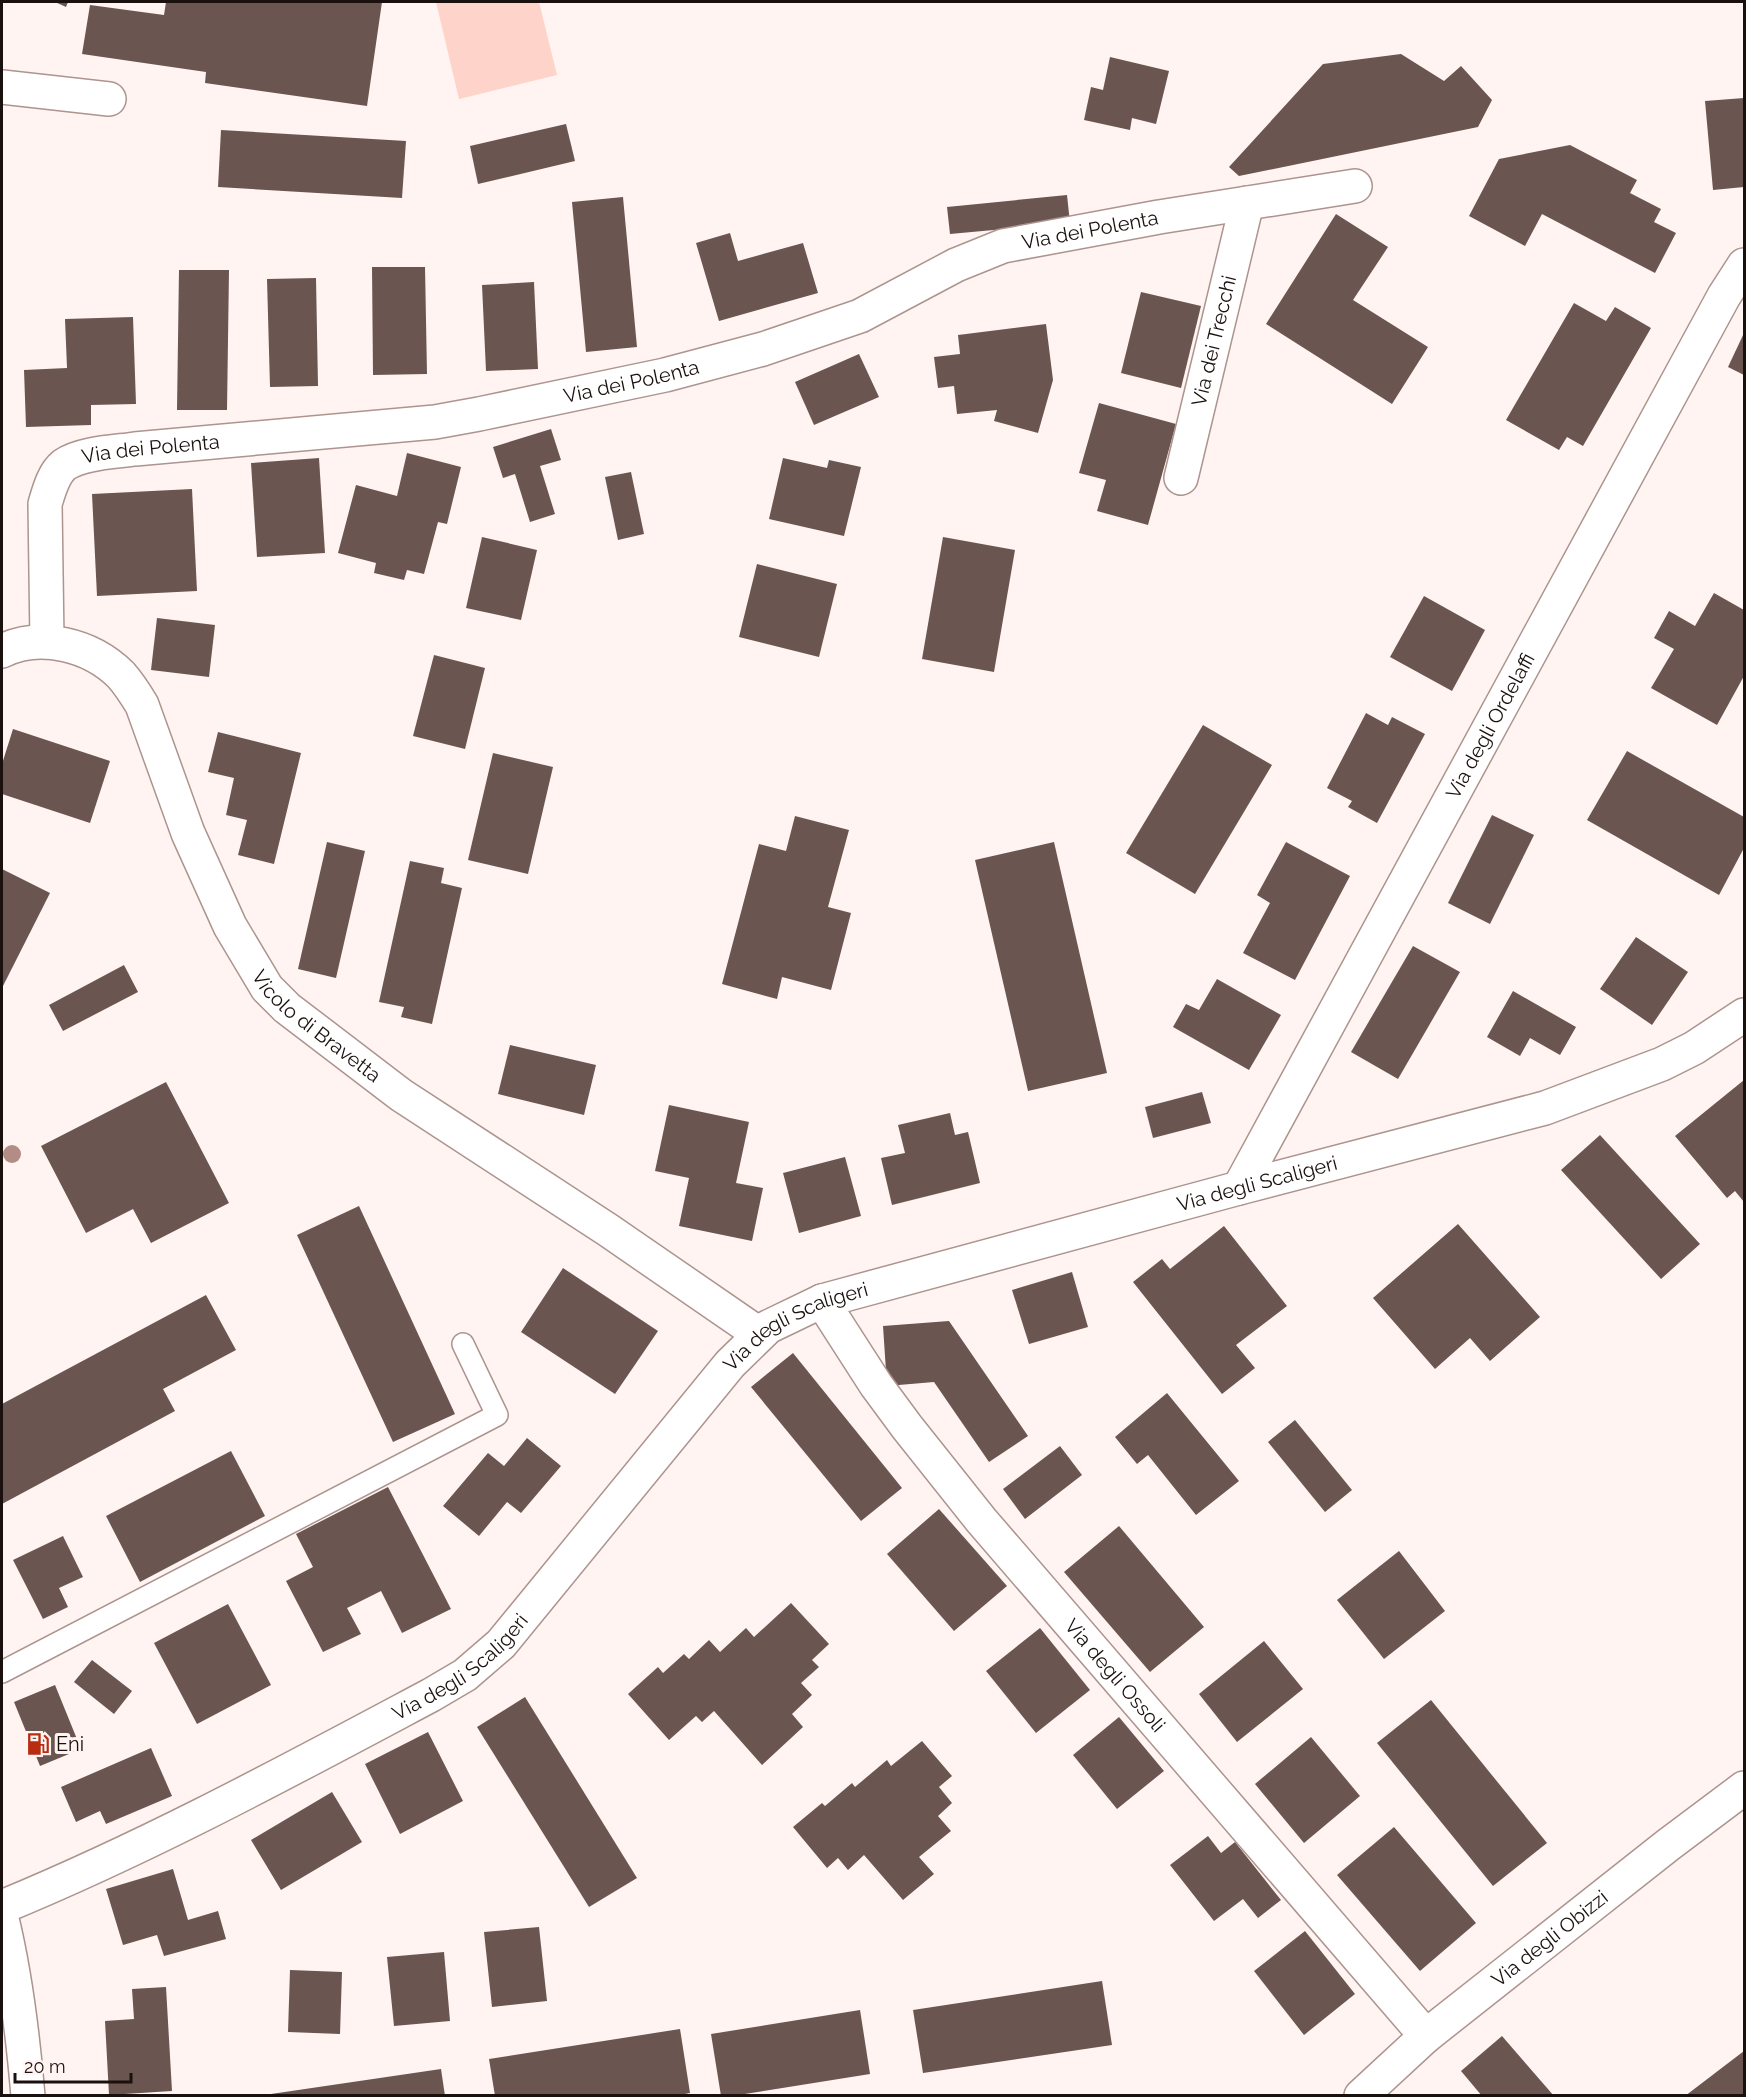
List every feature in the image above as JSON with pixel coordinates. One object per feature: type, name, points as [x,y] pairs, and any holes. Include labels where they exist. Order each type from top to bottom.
[{"type":"street","points":[[2,87],[109,99]]},
{"type":"street","name":"Via dei Polenta","points":[[47,640],[45,504],[51,483],[63,465],[85,456],[146,448],[435,422],[665,375],[763,349],[860,316],[956,265],[1003,246],[1159,217],[1355,186]]},
{"type":"street","name":"Via dei Trecchi","points":[[1181,478],[1247,203]]},
{"type":"street","name":"Via degli Ordelaffi","points":[[1239,1188],[1724,296],[1744,266]]},
{"type":"street","name":"Vicolo di Bravetta","points":[[2,651],[16,644],[47,640],[76,648],[116,671],[132,689],[142,705],[188,833],[230,926],[267,988],[287,1008],[401,1095],[608,1230],[759,1334]]},
{"type":"street","name":"Via degli Scaligeri","points":[[2,1907],[195,1820],[465,1675],[501,1644],[730,1364],[759,1334],[779,1321],[822,1301],[1545,1108],[1662,1064],[1702,1043],[1744,1015]]},
{"type":"street","name":"Via degli Ossoli","points":[[822,1301],[894,1410],[981,1520],[1426,2036]]},
{"type":"street","name":"Via degli Obizzi","points":[[1361,2096],[1426,2036],[1744,1788]]},
{"type":"street","points":[[2,1920],[14,1976],[25,2054],[28,2096]]},
{"type":"lane","points":[[2,1672],[496,1415],[463,1344]]},
{"type":"shaded area","points":[[436,2],[539,2],[557,75],[459,99]]},
{"type":"building","points":[[55,2],[68,2],[66,7]]},
{"type":"building","points":[[166,2],[382,2],[367,106],[205,83],[206,72],[82,54],[90,5],[164,15]]},
{"type":"building","points":[[1401,54],[1444,81],[1461,66],[1492,100],[1478,127],[1239,176],[1229,167],[1323,64]]},
{"type":"building","points":[[1110,57],[1169,71],[1156,124],[1132,118],[1130,130],[1084,120],[1091,87],[1103,90]]},
{"type":"building","points":[[1744,98],[1744,187],[1713,190],[1705,101]]},
{"type":"building","points":[[566,124],[575,161],[478,184],[470,146]]},
{"type":"building","points":[[221,130],[406,141],[402,198],[218,187]]},
{"type":"building","points":[[1570,145],[1637,180],[1630,193],[1661,209],[1654,222],[1676,233],[1655,273],[1542,214],[1525,246],[1469,216],[1499,159]]},
{"type":"building","points":[[1067,195],[1070,223],[950,234],[947,207]]},
{"type":"building","points":[[623,197],[637,347],[586,352],[572,202]]},
{"type":"building","points":[[1336,214],[1388,247],[1353,300],[1428,347],[1392,404],[1266,324]]},
{"type":"building","points":[[730,233],[738,261],[803,243],[818,293],[719,321],[696,243]]},
{"type":"building","points":[[372,267],[425,267],[427,374],[373,375]]},
{"type":"building","points":[[179,270],[229,270],[227,410],[177,410]]},
{"type":"building","points":[[316,278],[318,386],[270,387],[267,279]]},
{"type":"building","points":[[534,282],[538,369],[486,371],[482,285]]},
{"type":"building","points":[[1141,292],[1201,306],[1181,388],[1121,373]]},
{"type":"building","points":[[1574,303],[1606,321],[1615,307],[1651,328],[1583,446],[1567,437],[1559,450],[1506,420]]},
{"type":"building","points":[[133,317],[136,404],[91,405],[91,425],[26,427],[24,370],[67,368],[65,319]]},
{"type":"building","points":[[1046,324],[1053,380],[1038,433],[994,421],[997,410],[957,414],[954,386],[938,388],[934,357],[960,354],[958,335]]},
{"type":"building","points":[[1744,333],[1744,375],[1728,367]]},
{"type":"building","points":[[859,354],[879,397],[814,425],[795,382]]},
{"type":"building","points":[[1099,403],[1176,424],[1148,525],[1097,511],[1106,480],[1079,473]]},
{"type":"building","points":[[551,429],[561,460],[540,466],[555,514],[530,522],[515,474],[503,478],[493,447]]},
{"type":"building","points":[[407,453],[461,467],[447,524],[438,522],[424,574],[407,570],[404,580],[374,573],[376,563],[338,553],[356,485],[397,496]]},
{"type":"building","points":[[319,458],[325,553],[257,557],[251,463]]},
{"type":"building","points":[[783,458],[827,468],[829,460],[861,467],[844,536],[769,519]]},
{"type":"building","points":[[631,472],[644,534],[618,540],[605,477]]},
{"type":"building","points":[[192,489],[197,591],[97,596],[92,494]]},
{"type":"building","points":[[482,537],[537,550],[521,620],[466,608]]},
{"type":"building","points":[[943,537],[1015,550],[994,672],[922,659]]},
{"type":"building","points":[[757,564],[837,584],[819,657],[739,637]]},
{"type":"building","points":[[1714,593],[1744,610],[1744,676],[1717,725],[1651,688],[1674,649],[1654,638],[1669,611],[1695,626]]},
{"type":"building","points":[[1424,596],[1485,630],[1452,691],[1390,657]]},
{"type":"building","points":[[157,618],[215,625],[209,677],[151,670]]},
{"type":"building","points":[[434,655],[485,668],[465,749],[413,736]]},
{"type":"building","points":[[1366,713],[1388,725],[1392,717],[1425,734],[1377,823],[1348,807],[1352,801],[1327,788]]},
{"type":"building","points":[[1203,725],[1272,765],[1195,894],[1126,853]]},
{"type":"building","points":[[13,729],[110,761],[90,823],[2,794],[2,764]]},
{"type":"building","points":[[218,732],[301,753],[274,864],[238,855],[247,820],[226,815],[234,778],[208,772]]},
{"type":"building","points":[[1627,751],[1744,817],[1744,848],[1719,895],[1587,820]]},
{"type":"building","points":[[493,753],[553,767],[528,874],[468,860]]},
{"type":"building","points":[[1492,815],[1534,835],[1490,924],[1448,903]]},
{"type":"building","points":[[795,816],[849,830],[828,907],[851,913],[831,990],[782,977],[777,999],[722,984],[759,844],[786,851]]},
{"type":"building","points":[[327,842],[365,851],[336,978],[298,969]]},
{"type":"building","points":[[1054,842],[1107,1073],[1028,1091],[975,860]]},
{"type":"building","points":[[1286,842],[1350,876],[1295,980],[1243,953],[1270,903],[1257,895]]},
{"type":"building","points":[[410,861],[444,868],[441,883],[462,888],[432,1024],[401,1017],[404,1007],[379,1002]]},
{"type":"building","points":[[2,869],[50,893],[3,986],[2,985]]},
{"type":"building","points":[[1636,937],[1688,972],[1652,1025],[1600,989]]},
{"type":"building","points":[[1413,946],[1460,972],[1398,1079],[1351,1052]]},
{"type":"building","points":[[124,965],[138,992],[63,1031],[49,1005]]},
{"type":"building","points":[[1217,979],[1281,1015],[1249,1070],[1173,1027],[1186,1004],[1199,1010]]},
{"type":"building","points":[[1513,991],[1576,1027],[1560,1055],[1530,1038],[1520,1056],[1487,1037]]},
{"type":"building","points":[[510,1045],[596,1065],[584,1115],[498,1094]]},
{"type":"building","points":[[1744,1080],[1744,1202],[1735,1191],[1727,1198],[1675,1136]]},
{"type":"building","points":[[166,1082],[229,1203],[151,1243],[133,1209],[86,1233],[41,1146]]},
{"type":"building","points":[[1202,1092],[1211,1123],[1153,1138],[1145,1107]]},
{"type":"building","points":[[669,1105],[749,1122],[736,1183],[763,1188],[752,1241],[679,1226],[689,1178],[655,1171]]},
{"type":"building","points":[[950,1113],[955,1135],[968,1132],[980,1183],[892,1205],[881,1158],[905,1153],[898,1125]]},
{"type":"building","points":[[1600,1135],[1700,1244],[1661,1279],[1561,1170]]},
{"type":"building","points":[[845,1157],[861,1216],[799,1233],[783,1173]]},
{"type":"building","points":[[359,1206],[455,1414],[393,1442],[297,1235]]},
{"type":"building","points":[[1458,1224],[1540,1317],[1490,1361],[1470,1338],[1435,1369],[1373,1298]]},
{"type":"building","points":[[1224,1226],[1287,1306],[1236,1345],[1255,1368],[1222,1394],[1133,1282],[1162,1259],[1170,1269]]},
{"type":"building","points":[[563,1268],[658,1331],[615,1394],[521,1332]]},
{"type":"building","points":[[1072,1272],[1088,1327],[1029,1344],[1012,1290]]},
{"type":"building","points":[[206,1295],[236,1350],[163,1389],[175,1411],[2,1504],[2,1404]]},
{"type":"building","points":[[949,1321],[1028,1436],[989,1462],[934,1382],[887,1386],[883,1326]]},
{"type":"building","points":[[793,1353],[902,1488],[861,1521],[751,1387]]},
{"type":"building","points":[[1167,1393],[1239,1481],[1196,1515],[1148,1455],[1137,1464],[1115,1437]]},
{"type":"building","points":[[1295,1420],[1352,1490],[1325,1512],[1268,1442]]},
{"type":"building","points":[[527,1438],[561,1466],[521,1513],[507,1502],[479,1536],[443,1506],[488,1453],[504,1466]]},
{"type":"building","points":[[1060,1446],[1082,1475],[1025,1519],[1003,1489]]},
{"type":"building","points":[[231,1451],[265,1516],[140,1582],[106,1516]]},
{"type":"building","points":[[388,1487],[451,1609],[402,1633],[381,1591],[347,1608],[361,1634],[323,1652],[286,1581],[313,1567],[296,1534]]},
{"type":"building","points":[[939,1509],[1007,1586],[954,1631],[887,1554]]},
{"type":"building","points":[[1119,1526],[1204,1627],[1150,1672],[1064,1572]]},
{"type":"building","points":[[63,1536],[83,1577],[59,1588],[68,1607],[43,1619],[13,1560]]},
{"type":"building","points":[[1399,1551],[1445,1611],[1384,1659],[1337,1600]]},
{"type":"building","points":[[791,1603],[829,1644],[812,1660],[819,1667],[801,1683],[812,1695],[792,1714],[803,1727],[762,1765],[714,1711],[702,1722],[696,1716],[669,1740],[628,1694],[658,1667],[663,1673],[684,1654],[689,1659],[709,1640],[720,1652],[746,1628],[754,1637]]},
{"type":"building","points":[[228,1604],[271,1685],[197,1724],[154,1643]]},
{"type":"building","points":[[1040,1628],[1090,1690],[1036,1733],[986,1671]]},
{"type":"building","points":[[1264,1641],[1303,1689],[1237,1742],[1199,1694]]},
{"type":"building","points":[[92,1660],[132,1691],[114,1714],[74,1682]]},
{"type":"building","points":[[55,1685],[81,1749],[40,1766],[14,1702]]},
{"type":"building","points":[[525,1697],[637,1878],[589,1907],[477,1727]]},
{"type":"building","points":[[1431,1700],[1547,1843],[1493,1886],[1377,1743]]},
{"type":"building","points":[[1119,1717],[1164,1771],[1117,1809],[1073,1755]]},
{"type":"building","points":[[428,1732],[463,1801],[400,1834],[365,1764]]},
{"type":"building","points":[[1311,1737],[1360,1796],[1304,1843],[1255,1784]]},
{"type":"building","points":[[922,1741],[952,1776],[939,1787],[952,1803],[938,1816],[951,1831],[919,1857],[934,1874],[903,1900],[864,1855],[848,1870],[838,1858],[827,1868],[793,1827],[822,1803],[825,1806],[852,1783],[855,1787],[887,1760],[891,1766]]},
{"type":"building","points":[[151,1748],[172,1796],[106,1824],[100,1811],[76,1822],[61,1787]]},
{"type":"building","points":[[332,1792],[362,1842],[281,1890],[251,1840]]},
{"type":"building","points":[[1394,1827],[1476,1923],[1420,1971],[1337,1875]]},
{"type":"building","points":[[1208,1836],[1221,1853],[1235,1842],[1281,1900],[1258,1918],[1243,1899],[1214,1921],[1170,1865]]},
{"type":"building","points":[[173,1869],[188,1920],[218,1911],[226,1939],[164,1956],[157,1935],[123,1945],[106,1889]]},
{"type":"building","points":[[539,1927],[547,2001],[492,2007],[484,1932]]},
{"type":"building","points":[[1305,1931],[1355,1994],[1304,2035],[1254,1971]]},
{"type":"building","points":[[444,1952],[450,2021],[394,2026],[387,1957]]},
{"type":"building","points":[[290,1970],[342,1972],[340,2034],[288,2032]]},
{"type":"building","points":[[1102,1981],[1112,2045],[923,2073],[913,2010]]},
{"type":"building","points":[[166,1987],[172,2091],[109,2095],[105,2021],[134,2019],[132,1989]]},
{"type":"building","points":[[860,2010],[870,2074],[721,2096],[711,2034]]},
{"type":"building","points":[[680,2029],[690,2093],[675,2096],[495,2096],[489,2059]]},
{"type":"building","points":[[1502,2036],[1554,2096],[1482,2096],[1461,2071]]},
{"type":"building","points":[[1744,2051],[1744,2096],[1685,2096]]},
{"type":"building","points":[[441,2069],[445,2096],[271,2096],[271,2094]]},
{"type":"place","name":"Eni","points":[[38,1744]]}]
